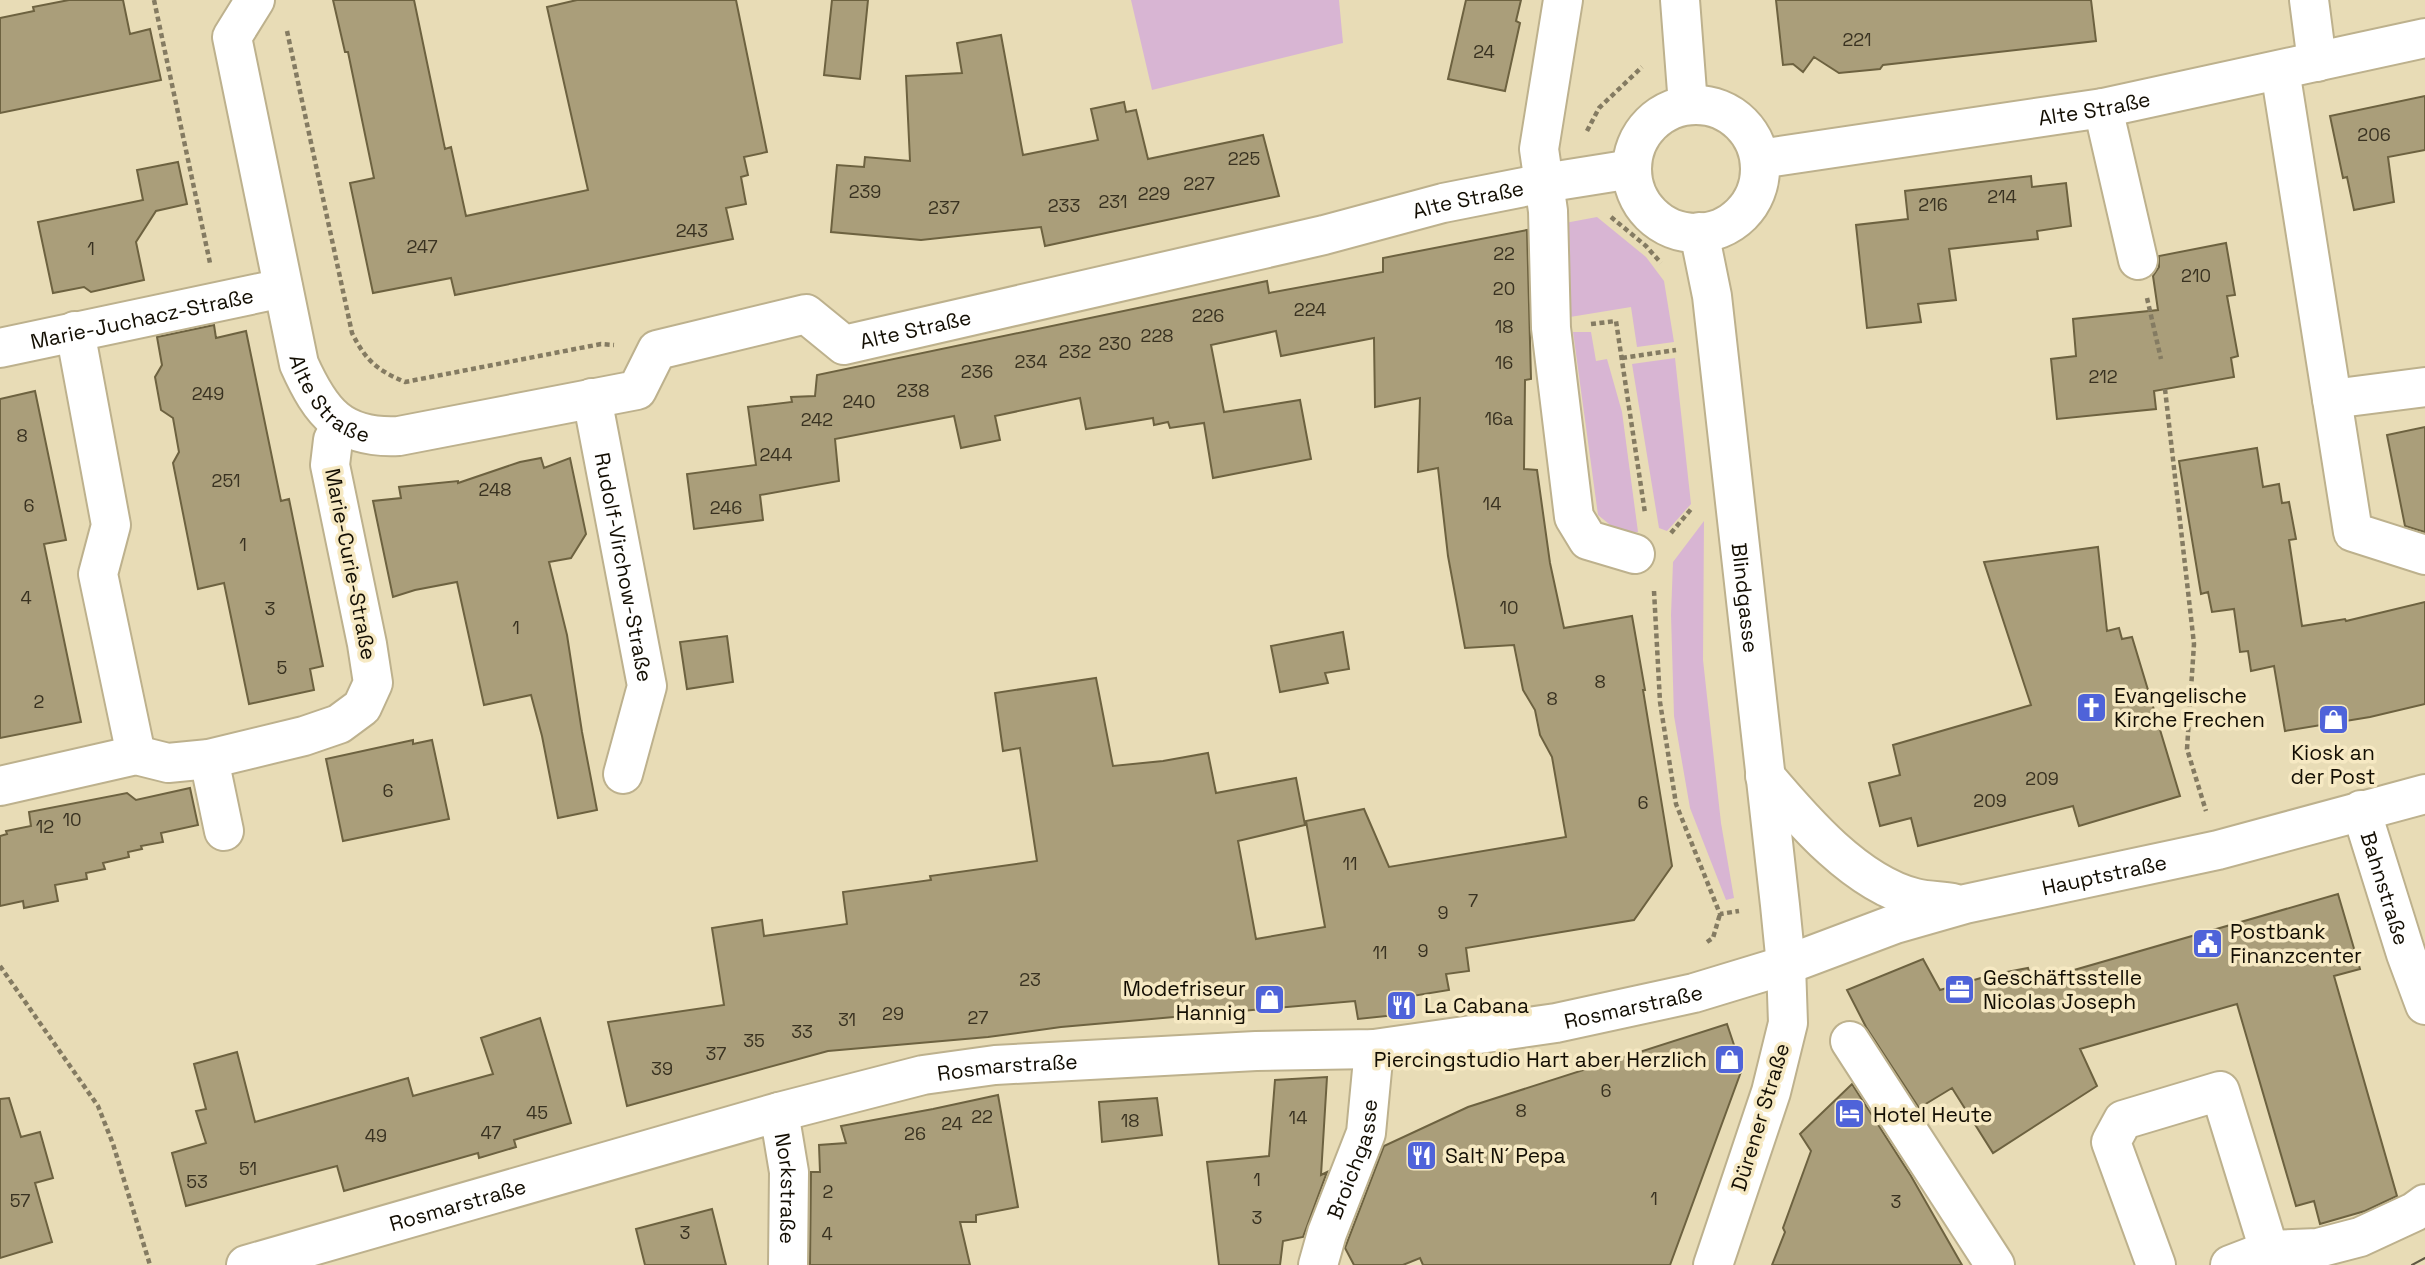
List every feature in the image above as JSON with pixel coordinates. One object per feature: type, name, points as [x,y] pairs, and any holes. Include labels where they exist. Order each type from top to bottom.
[{"type":"street","name":"Alte Straße","points":[[256,0],[232,37],[299,364],[309,386],[341,425],[375,437],[399,436],[637,390],[657,350],[806,314],[844,345],[1324,236],[1443,203],[1543,181],[1632,169]]},
{"type":"street","points":[[1563,0],[1543,181],[1551,328],[1574,517],[1588,540],[1652,558]]},
{"type":"street","points":[[1680,0],[1688,105]]},
{"type":"street","points":[[2309,0],[2317,62]]},
{"type":"street","name":"Alte Straße","points":[[1760,159],[2103,107],[2425,38]]},
{"type":"street","points":[[2280,70],[2353,533],[2425,555]]},
{"type":"street","points":[[1688,105],[1704,105],[1735,117],[1747,129],[1760,159],[1760,180],[1752,200],[1739,217],[1720,228],[1699,233],[1679,230],[1660,222],[1645,207],[1635,190],[1632,169],[1638,143],[1655,120],[1670,110],[1688,105]]},
{"type":"street","points":[[2103,107],[2138,260]]},
{"type":"street","name":"Blindgasse","points":[[1699,233],[1712,296],[1786,965]]},
{"type":"street","name":"Marie-Juchacz-Straße","points":[[0,348],[283,288]]},
{"type":"street","points":[[75,331],[111,525],[98,574],[136,755]]},
{"type":"street","points":[[2332,399],[2425,387]]},
{"type":"street","name":"Rudolf-Virchow-Straße","points":[[592,398],[647,686],[624,774]]},
{"type":"street","name":"Marie-Curie-Straße","points":[[0,786],[136,755],[167,762],[209,759],[304,736],[339,724],[362,707],[373,683],[330,465],[332,440],[341,425]]},
{"type":"street","points":[[209,759],[225,831]]},
{"type":"street","points":[[1765,776],[1798,814],[1857,870],[1914,898],[1965,904]]},
{"type":"street","name":"Hauptstraße","points":[[1786,965],[1870,932],[1965,904],[2218,850],[2425,793]]},
{"type":"street","name":"Bahnstraße","points":[[2361,810],[2406,954],[2425,1005]]},
{"type":"street","name":"Rosmarstraße","points":[[246,1265],[343,1252],[779,1112],[923,1075],[995,1065],[1256,1051],[1374,1049],[1556,1023],[1694,993],[1786,965]]},
{"type":"street","name":"Dürener Straße","points":[[1713,1265],[1771,1092],[1788,1023],[1786,965]]},
{"type":"street","points":[[1850,1041],[1996,1265]]},
{"type":"street","name":"Broichgasse","points":[[1330,1254],[1366,1133],[1374,1049]]},
{"type":"street","points":[[2156,1265],[2111,1142],[2123,1120],[2220,1091],[2269,1250]]},
{"type":"street","name":"Norkstraße","points":[[779,1112],[789,1172],[788,1265]]},
{"type":"street","points":[[2230,1265],[2269,1250],[2318,1248],[2360,1237],[2414,1212],[2425,1204]]},
{"type":"path","points":[[154,0],[218,302]]},
{"type":"path","points":[[286,27],[352,333],[364,356],[384,374],[405,382],[601,344],[657,350]]},
{"type":"path","points":[[1644,58],[1642,68],[1599,108],[1580,143],[1543,181],[1619,221],[1666,268]]},
{"type":"path","points":[[2138,260],[2161,359]]},
{"type":"path","points":[[1551,328],[1616,321],[1646,516]]},
{"type":"path","points":[[1622,358],[1684,349]]},
{"type":"path","points":[[2165,389],[2194,643],[2187,750],[2218,850]]},
{"type":"path","points":[[1700,498],[1652,558],[1660,702],[1676,804],[1720,914],[1780,905]]},
{"type":"path","points":[[0,966],[98,1106],[113,1144],[149,1265]]},
{"type":"shaded area","points":[[1131,0],[1339,0],[1343,43],[1152,90]]},
{"type":"shaded area","points":[[1597,217],[1646,257],[1664,281],[1674,342],[1637,347],[1631,307],[1570,317],[1565,223]]},
{"type":"shaded area","points":[[1573,332],[1591,332],[1596,361],[1607,359],[1622,412],[1638,532],[1620,533],[1598,515]]},
{"type":"shaded area","points":[[1675,358],[1691,504],[1667,531],[1659,528],[1632,364]]},
{"type":"shaded area","points":[[1704,521],[1703,660],[1721,823],[1734,898],[1726,900],[1690,808],[1674,716],[1671,615],[1673,562]]},
{"type":"building","points":[[69,0],[123,0],[130,34],[150,29],[161,80],[0,113],[0,18],[34,11],[33,7]]},
{"type":"building","points":[[333,0],[414,0],[445,149],[451,147],[466,216],[588,190],[547,7],[577,0],[736,0],[767,152],[744,157],[748,175],[741,177],[746,204],[726,208],[733,239],[455,295],[451,278],[373,293],[350,183],[374,178],[348,52],[345,52]]},
{"type":"building","points":[[832,0],[868,0],[860,79],[824,75]]},
{"type":"building","points":[[1466,0],[1521,0],[1516,21],[1520,23],[1505,91],[1448,79]]},
{"type":"building","points":[[1776,0],[2091,0],[2096,41],[1883,65],[1880,69],[1839,73],[1814,57],[1803,72],[1793,64],[1783,65]]},
{"type":"building","points":[[1001,35],[1023,155],[1098,140],[1091,109],[1124,102],[1126,112],[1136,110],[1148,159],[1263,135],[1279,196],[1045,246],[1041,227],[921,240],[831,232],[837,165],[864,167],[865,157],[910,161],[906,76],[962,73],[957,43]]},
{"type":"building","points":[[2425,96],[2425,150],[2388,157],[2394,202],[2354,210],[2347,177],[2343,178],[2330,116]]},
{"type":"building","points":[[178,162],[187,204],[156,211],[136,242],[144,280],[91,292],[84,287],[53,293],[38,222],[143,200],[137,170]]},
{"type":"building","points":[[2031,176],[2032,187],[2066,183],[2071,226],[2037,231],[2038,239],[1949,249],[1956,300],[1918,304],[1921,322],[1867,328],[1856,225],[1908,219],[1905,191]]},
{"type":"building","points":[[1527,230],[1531,379],[1525,380],[1524,469],[1537,470],[1550,563],[1564,628],[1632,616],[1645,690],[1672,866],[1634,920],[1466,948],[1469,971],[1446,974],[1449,990],[1412,996],[1415,1013],[1358,1019],[1355,1001],[828,1051],[627,1106],[608,1022],[724,1005],[712,928],[762,920],[764,936],[847,924],[843,892],[1037,861],[1020,748],[1003,751],[995,693],[1096,678],[1113,766],[1208,753],[1216,793],[1296,778],[1305,825],[1238,841],[1256,939],[1325,927],[1306,821],[1364,809],[1389,867],[1566,837],[1552,757],[1540,735],[1535,710],[1523,690],[1514,645],[1465,648],[1448,556],[1438,468],[1418,472],[1420,398],[1375,407],[1374,338],[1281,356],[1276,331],[1211,345],[1224,412],[1300,400],[1311,459],[1213,478],[1204,423],[1170,428],[1168,422],[1154,425],[1153,418],[1086,429],[1080,398],[995,416],[1000,440],[961,448],[954,416],[835,439],[839,481],[760,495],[763,520],[694,529],[687,474],[756,465],[748,407],[792,402],[791,397],[815,396],[817,375],[1267,281],[1269,293],[1383,272],[1383,258]]},
{"type":"building","points":[[2226,243],[2235,295],[2227,296],[2238,356],[2231,358],[2234,377],[2154,391],[2156,409],[2057,419],[2051,359],[2076,356],[2073,319],[2158,310],[2153,276],[2159,267],[2159,256]]},
{"type":"building","points":[[214,325],[216,338],[246,331],[281,501],[289,499],[323,666],[310,669],[314,690],[249,704],[224,583],[198,589],[173,463],[179,452],[173,418],[161,410],[155,377],[162,365],[157,337]]},
{"type":"building","points":[[35,391],[66,540],[44,544],[81,722],[0,738],[0,399]]},
{"type":"building","points":[[2425,427],[2425,532],[2405,526],[2387,435]]},
{"type":"building","points":[[2257,448],[2263,487],[2279,484],[2282,503],[2289,502],[2296,539],[2289,540],[2302,626],[2345,619],[2346,621],[2425,602],[2425,704],[2370,717],[2285,731],[2274,666],[2251,671],[2248,651],[2240,652],[2234,609],[2212,612],[2208,592],[2201,594],[2179,461]]},
{"type":"building","points":[[541,458],[544,468],[570,458],[586,534],[571,558],[549,562],[567,635],[597,810],[558,818],[531,695],[484,705],[457,582],[393,597],[373,501],[401,498],[399,487],[458,483],[520,462]]},
{"type":"building","name":"Evangelische Kirche Frechen","points":[[2098,547],[2107,631],[2119,628],[2122,639],[2132,637],[2180,796],[2079,826],[2073,806],[1918,846],[1911,818],[1880,826],[1869,783],[1900,775],[1893,745],[2031,705],[1984,562]]},
{"type":"building","points":[[1343,632],[1349,669],[1325,673],[1328,683],[1280,692],[1271,646]]},
{"type":"building","points":[[727,636],[733,682],[687,689],[680,642]]},
{"type":"building","points":[[413,740],[413,744],[432,740],[449,819],[343,841],[326,759]]},
{"type":"building","points":[[190,788],[198,825],[161,833],[163,842],[141,846],[142,849],[128,852],[129,857],[103,863],[105,869],[86,873],[87,879],[55,885],[58,901],[24,908],[23,901],[0,906],[0,836],[7,834],[6,831],[31,826],[29,812],[127,793],[136,800]]},
{"type":"building","points":[[2338,894],[2360,969],[2334,976],[2397,1196],[2365,1211],[2320,1224],[2314,1201],[2296,1206],[2237,1004],[2080,1049],[2097,1086],[1993,1153],[1952,1088],[1919,1108],[1866,1027],[1847,990],[1923,959],[1940,990],[1991,975],[2028,968],[2031,978],[2065,969],[2067,972]]},
{"type":"building","points":[[540,1018],[571,1123],[514,1140],[516,1147],[479,1158],[478,1153],[344,1191],[337,1166],[186,1206],[172,1153],[206,1143],[196,1111],[206,1109],[194,1064],[237,1052],[255,1122],[408,1078],[413,1096],[493,1074],[481,1038]]},
{"type":"building","points":[[1727,1024],[1742,1069],[1670,1265],[1423,1265],[1420,1258],[1403,1265],[1354,1265],[1345,1248],[1384,1146],[1468,1107]]},
{"type":"building","points":[[1327,1077],[1321,1175],[1327,1172],[1303,1237],[1283,1241],[1280,1265],[1219,1265],[1207,1162],[1269,1156],[1275,1080]]},
{"type":"building","points":[[1852,1084],[1911,1176],[1962,1265],[1772,1265],[1811,1151],[1800,1134]]},
{"type":"building","points":[[998,1095],[1018,1207],[976,1215],[976,1222],[960,1222],[970,1265],[810,1265],[811,1172],[820,1172],[819,1145],[846,1143],[841,1126]]},
{"type":"building","points":[[9,1098],[21,1137],[40,1132],[53,1178],[35,1183],[52,1242],[0,1258],[0,1099]]},
{"type":"building","points":[[1157,1098],[1162,1135],[1102,1142],[1099,1102]]},
{"type":"building","points":[[712,1209],[726,1265],[645,1265],[636,1229]]},
{"type":"tram line","points":[[2412,1265],[2425,1258]]},
{"type":"place","name":"Evangelische Kirche Frechen","points":[[2091,707]]},
{"type":"place","name":"Kiosk an der Post","points":[[2333,720]]},
{"type":"place","name":"Postbank Finanzcenter","points":[[2207,943]]},
{"type":"place","name":"Geschäftsstelle Nicolas Joseph","points":[[1960,989]]},
{"type":"place","name":"Modefriseur Hannig","points":[[1269,1000]]},
{"type":"place","name":"La Cabana","points":[[1401,1005]]},
{"type":"place","name":"Piercingstudio Hart aber Herzlich","points":[[1730,1059]]},
{"type":"place","name":"Hotel Heute","points":[[1850,1114]]},
{"type":"place","name":"Salt N´ Pepa","points":[[1422,1155]]}]
